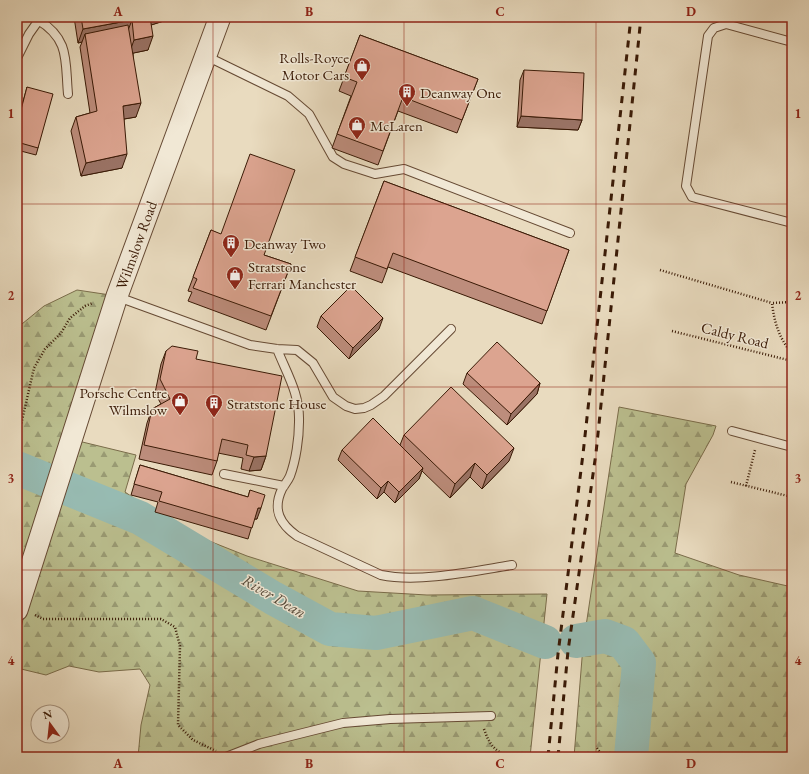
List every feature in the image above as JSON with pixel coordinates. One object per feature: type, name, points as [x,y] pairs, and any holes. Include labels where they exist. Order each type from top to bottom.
[{"type":"street","name":"Wilmslow Road","points":[[17,610],[60,476],[70,439],[117,296],[220,17]]},
{"type":"lane","points":[[17,58],[39,19],[51,28],[63,46],[68,94]]},
{"type":"lane","points":[[792,42],[726,24],[714,28],[708,36],[686,186],[692,197],[792,223]]},
{"type":"lane","points":[[206,55],[288,96],[309,114],[333,157],[344,164],[375,174],[404,169],[570,233]]},
{"type":"lane","points":[[117,296],[250,345],[297,350],[307,356],[319,371],[333,397],[339,403],[355,409],[372,405],[384,396],[451,329]]},
{"type":"lane","points":[[277,349],[291,378],[299,407],[298,441],[290,476],[284,486],[278,502],[280,521],[285,528],[297,536],[381,575],[393,577],[456,574],[512,565]]},
{"type":"lane","points":[[732,431],[792,446]]},
{"type":"lane","points":[[224,474],[284,486]]},
{"type":"lane","points":[[227,756],[259,744],[343,723],[390,719],[491,716]]},
{"type":"path","points":[[660,270],[772,303],[792,302]]},
{"type":"path","points":[[17,462],[18,442],[34,368],[45,349],[61,333],[70,318],[85,306],[117,296]]},
{"type":"path","points":[[772,303],[774,320],[780,337],[792,353]]},
{"type":"path","name":"Caldy Road","points":[[672,331],[792,361]]},
{"type":"path","points":[[746,486],[758,438]]},
{"type":"path","points":[[731,482],[792,497]]},
{"type":"path","points":[[43,619],[160,619],[176,627],[180,646],[178,725],[193,740],[227,756]]},
{"type":"path","points":[[480,716],[488,743],[496,750],[513,757]]},
{"type":"path","points":[[597,748],[603,757]]},
{"type":"green space","points":[[77,290],[117,296],[70,439],[136,455],[125,492],[179,529],[247,556],[358,591],[427,595],[547,594],[530,757],[138,757],[141,725],[150,685],[140,669],[99,672],[69,666],[46,675],[17,668],[17,644],[26,607],[17,588],[17,328],[44,306]]},
{"type":"green space","points":[[619,407],[716,426],[713,435],[686,484],[675,553],[739,575],[792,587],[792,757],[574,757],[583,646]]},
{"type":"building","points":[[81,17],[150,17],[153,36],[134,40],[132,20],[83,29]]},
{"type":"building","points":[[128,25],[141,103],[123,106],[127,154],[86,163],[76,117],[97,111],[85,34]]},
{"type":"building","name":"Deanway One","points":[[360,35],[478,79],[462,120],[403,97],[383,151],[337,134],[357,82],[344,77]]},
{"type":"building","points":[[524,70],[584,73],[582,120],[521,116]]},
{"type":"building","points":[[27,87],[53,94],[38,148],[17,142],[17,125]]},
{"type":"building","name":"Deanway Two","points":[[250,154],[295,170],[264,255],[291,264],[271,316],[193,288],[197,279],[193,277],[211,230],[221,234]]},
{"type":"building","points":[[384,181],[569,250],[547,311],[393,253],[387,269],[355,257]]},
{"type":"building","points":[[351,286],[383,318],[353,348],[321,316]]},
{"type":"building","points":[[497,342],[540,383],[511,414],[467,373]]},
{"type":"building","name":"Stratstone House","points":[[172,346],[198,351],[196,359],[282,376],[266,456],[254,457],[246,455],[248,445],[222,439],[217,461],[144,445],[152,409],[170,399],[160,379],[166,351]]},
{"type":"building","points":[[451,387],[514,448],[487,475],[475,463],[455,484],[404,435]]},
{"type":"building","points":[[373,418],[423,468],[399,492],[388,481],[381,488],[342,450]]},
{"type":"building","points":[[140,465],[248,497],[250,490],[265,495],[261,508],[258,508],[252,528],[159,501],[162,492],[134,484]]},
{"type":"waterway","name":"River Dean","points":[[17,468],[140,518],[273,598],[330,629],[376,633],[473,613],[545,642]]},
{"type":"waterway","name":"River Dean","points":[[576,641],[605,636],[624,643],[639,663],[631,757]]},
{"type":"railway","points":[[548,757],[558,654],[583,454],[631,17]]},
{"type":"railway","points":[[558,757],[568,651],[596,453],[641,17]]},
{"type":"place","name":"Rolls-Royce Motor Cars","points":[[362,81]]},
{"type":"place","name":"Deanway One","points":[[407,107]]},
{"type":"place","name":"McLaren","points":[[357,140]]},
{"type":"place","name":"Deanway Two","points":[[231,258]]},
{"type":"place","name":"Stratstone Ferrari Manchester","points":[[235,290]]},
{"type":"place","name":"Porsche Centre Wilmslow","points":[[180,416]]},
{"type":"place","name":"Stratstone House","points":[[214,418]]}]
